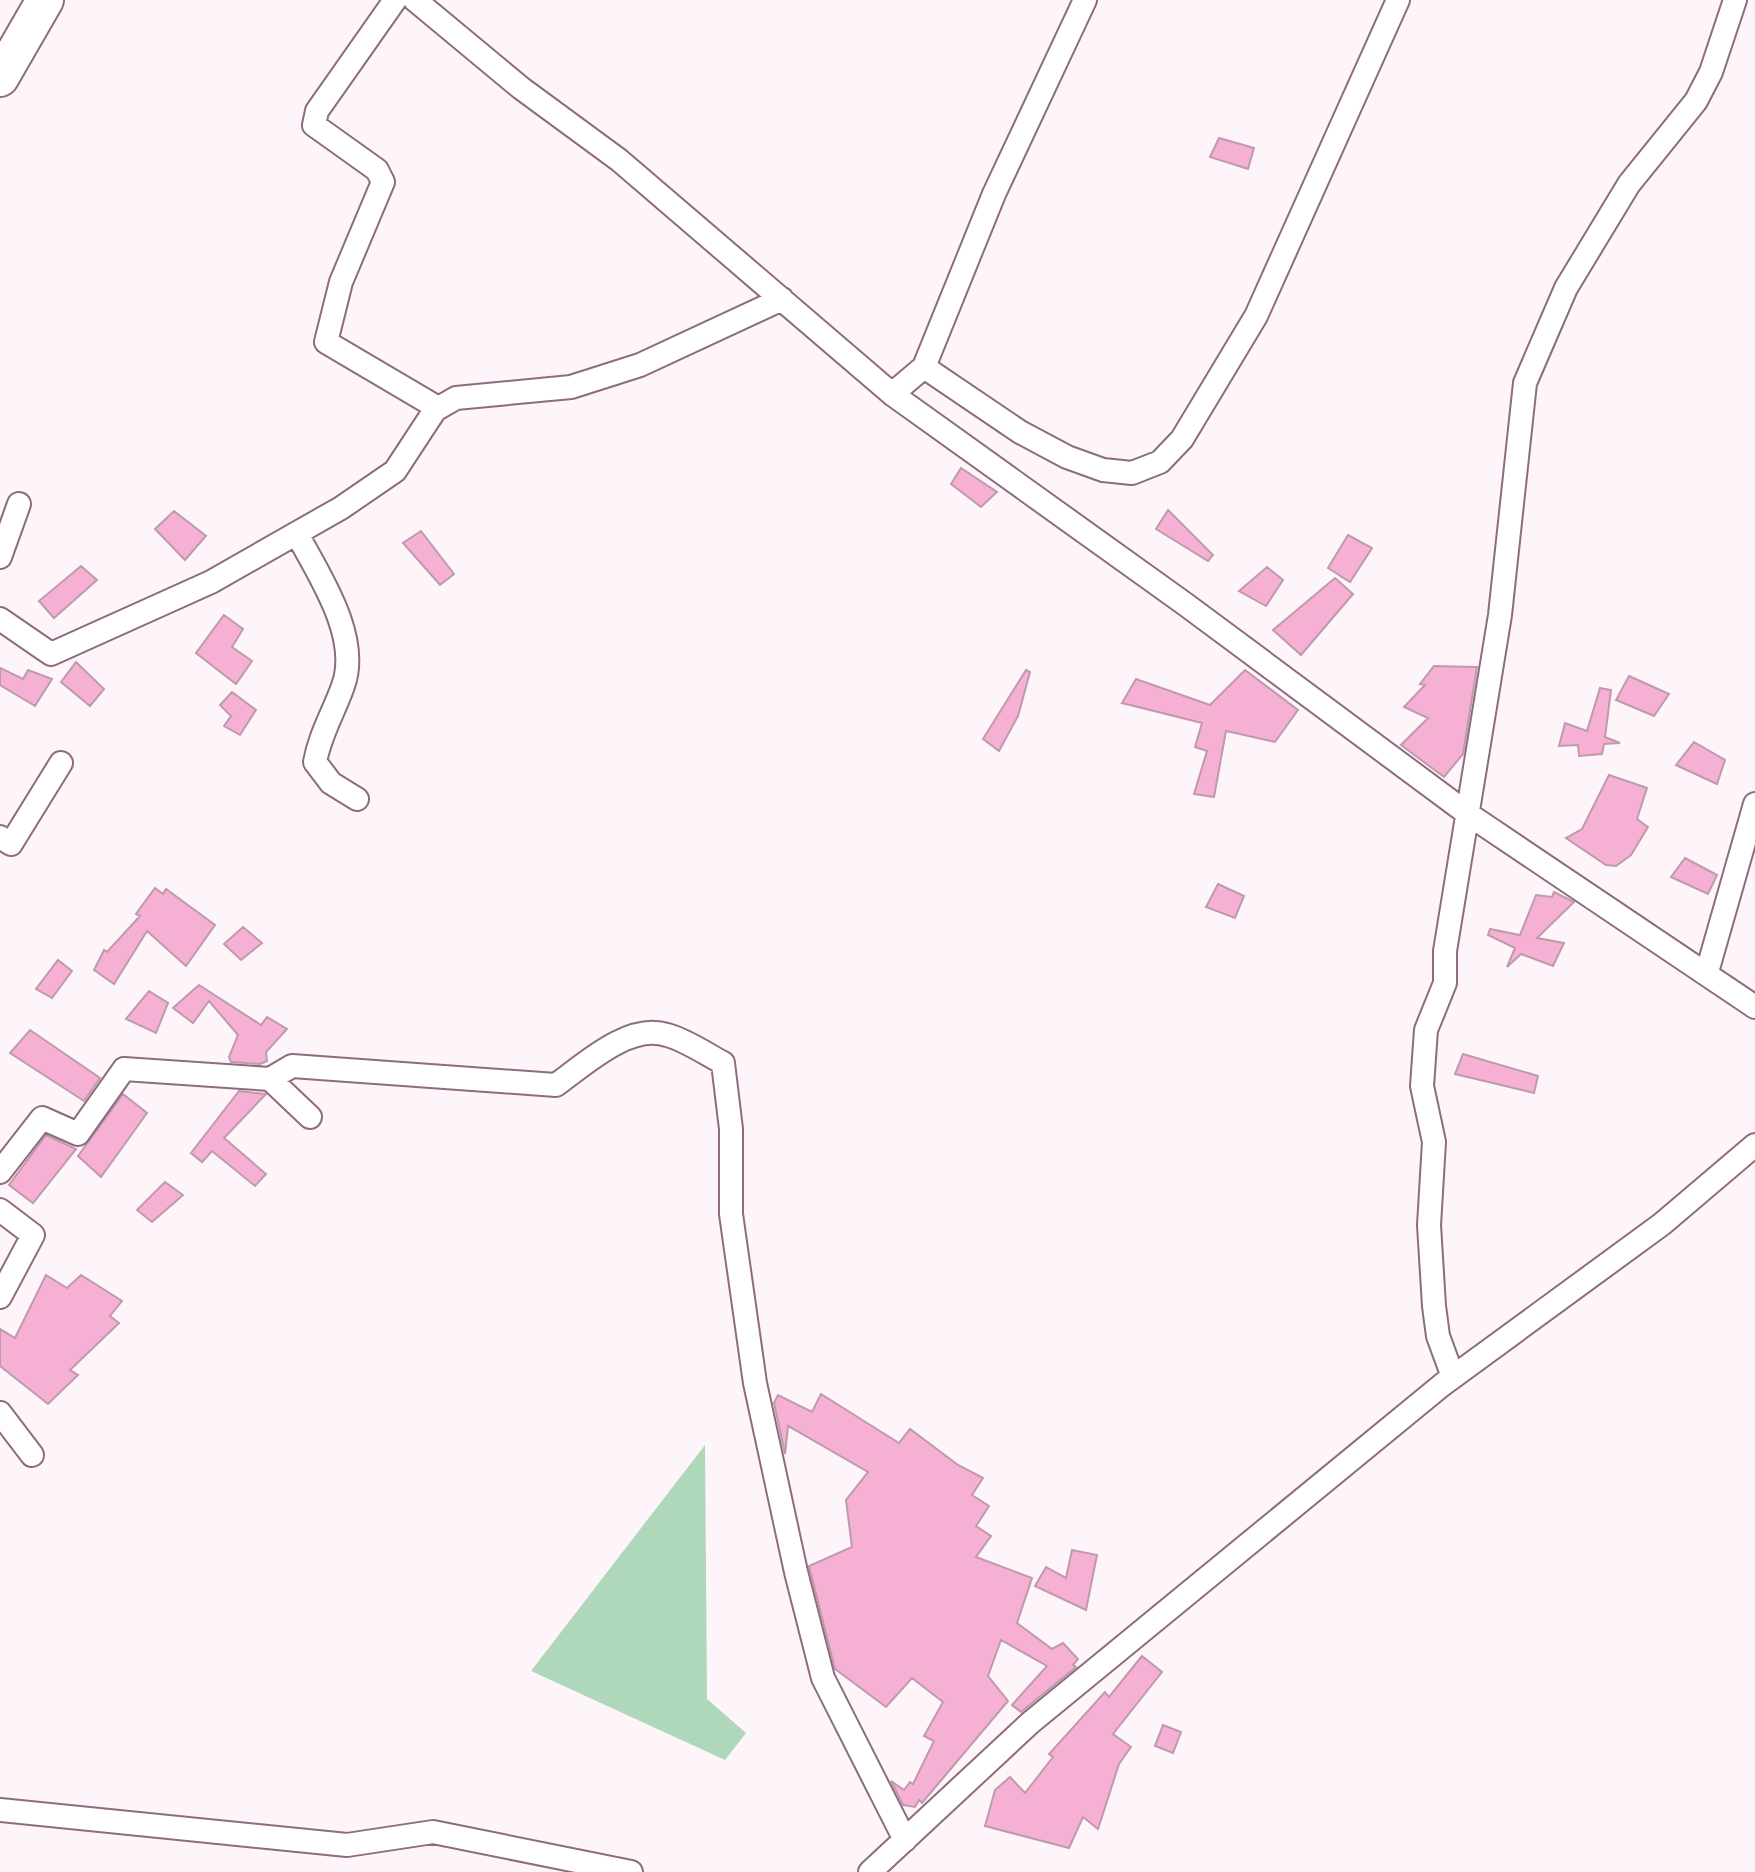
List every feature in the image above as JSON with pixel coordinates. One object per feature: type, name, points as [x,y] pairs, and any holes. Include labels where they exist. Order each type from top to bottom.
[{"type":"main road","points":[[0,78],[45,0]]},
{"type":"street","points":[[395,0],[317,111],[314,125],[377,170],[383,182],[341,282],[326,342],[438,408]]},
{"type":"street","points":[[415,0],[521,88],[619,160],[892,394],[1185,604],[1468,814],[1755,1007]]},
{"type":"street","points":[[892,394],[924,367],[994,194],[1085,0]]},
{"type":"street","points":[[924,367],[1020,432],[1067,457],[1103,470],[1132,473],[1160,462],[1182,439],[1256,316],[1398,0]]},
{"type":"street","points":[[1453,1377],[1438,1336],[1434,1306],[1429,1225],[1434,1142],[1422,1086],[1426,1030],[1445,983],[1445,951],[1500,615],[1525,383],[1566,288],[1629,184],[1696,101],[1711,72],[1735,0]]},
{"type":"street","points":[[0,619],[51,654],[211,582],[297,534],[395,471],[438,408],[463,396],[527,394],[571,387],[640,365],[782,299]]},
{"type":"street","points":[[0,557],[19,504]]},
{"type":"street","points":[[297,534],[343,627],[344,683],[319,740],[315,762],[331,783],[357,799]]},
{"type":"street","points":[[0,837],[11,844],[61,763]]},
{"type":"street","points":[[1707,972],[1755,804]]},
{"type":"street","points":[[0,1172],[42,1118],[78,1134],[124,1069],[270,1079],[292,1066],[556,1085],[587,1062],[639,1033],[666,1034],[723,1063],[731,1129],[731,1214],[755,1383],[796,1572],[823,1678],[905,1840]]},
{"type":"street","points":[[270,1079],[310,1117]]},
{"type":"street","points":[[870,1872],[1030,1723],[1453,1377],[1662,1224],[1755,1145]]},
{"type":"street","points":[[0,1210],[33,1235],[3,1286]]},
{"type":"street","points":[[0,1413],[32,1455]]},
{"type":"street","points":[[0,1810],[347,1845],[433,1832],[631,1872]]},
{"type":"green space","points":[[705,1445],[707,1699],[746,1733],[725,1760],[531,1671]]},
{"type":"building","points":[[1219,138],[1254,148],[1248,169],[1210,157]]},
{"type":"building","points":[[961,468],[997,492],[981,507],[951,484]]},
{"type":"building","points":[[1168,510],[1213,555],[1208,561],[1156,529]]},
{"type":"building","points":[[174,511],[206,536],[185,560],[155,529]]},
{"type":"building","points":[[421,531],[454,574],[440,585],[403,543]]},
{"type":"building","points":[[1348,535],[1372,548],[1350,582],[1328,568]]},
{"type":"building","points":[[81,566],[97,580],[54,618],[39,601]]},
{"type":"building","points":[[1267,567],[1283,580],[1266,606],[1239,591]]},
{"type":"building","points":[[1335,578],[1353,594],[1301,655],[1273,630]]},
{"type":"building","points":[[224,615],[243,629],[232,647],[252,661],[236,684],[196,653]]},
{"type":"building","points":[[76,662],[104,689],[90,706],[61,682]]},
{"type":"building","points":[[1434,666],[1477,667],[1463,754],[1444,777],[1401,745],[1428,718],[1404,707],[1425,685],[1420,684]]},
{"type":"building","points":[[0,668],[23,679],[28,670],[52,679],[35,706],[0,685]]},
{"type":"building","points":[[1026,670],[1030,672],[1018,716],[999,751],[983,739]]},
{"type":"building","points":[[1245,670],[1298,710],[1275,742],[1226,731],[1214,797],[1194,794],[1207,751],[1195,747],[1202,723],[1122,703],[1136,679],[1210,705]]},
{"type":"building","points":[[1629,676],[1669,694],[1654,716],[1616,700]]},
{"type":"building","points":[[1600,688],[1611,690],[1605,737],[1620,743],[1604,744],[1602,754],[1579,756],[1578,745],[1559,746],[1565,723],[1587,731]]},
{"type":"building","points":[[232,692],[256,710],[240,735],[224,726],[231,716],[220,705]]},
{"type":"building","points":[[1694,742],[1725,760],[1717,784],[1676,765]]},
{"type":"building","points":[[1609,775],[1647,788],[1637,819],[1648,827],[1631,855],[1616,866],[1606,865],[1566,838],[1582,829]]},
{"type":"building","points":[[1685,858],[1717,875],[1708,894],[1671,877]]},
{"type":"building","points":[[1218,884],[1244,896],[1235,918],[1206,907]]},
{"type":"building","points":[[155,888],[163,894],[166,889],[215,925],[186,966],[147,931],[114,984],[94,970],[104,950],[107,952],[140,916],[136,914]]},
{"type":"building","points":[[1554,892],[1574,902],[1537,938],[1564,943],[1553,966],[1521,954],[1507,967],[1515,948],[1488,935],[1490,929],[1520,935],[1536,895],[1552,897]]},
{"type":"building","points":[[243,927],[262,943],[241,960],[224,944]]},
{"type":"building","points":[[58,960],[72,971],[52,998],[36,989]]},
{"type":"building","points":[[199,985],[261,1025],[267,1017],[287,1029],[266,1052],[267,1061],[260,1064],[231,1062],[229,1057],[238,1035],[209,1001],[193,1023],[173,1008]]},
{"type":"building","points":[[149,991],[168,1003],[156,1033],[126,1019]]},
{"type":"building","points":[[30,1030],[100,1078],[84,1101],[10,1053]]},
{"type":"building","points":[[1463,1054],[1538,1076],[1534,1093],[1455,1074]]},
{"type":"building","points":[[239,1091],[266,1094],[224,1138],[266,1174],[255,1186],[212,1151],[202,1162],[191,1153]]},
{"type":"building","points":[[123,1094],[147,1113],[101,1177],[78,1156]]},
{"type":"building","points":[[46,1135],[76,1149],[33,1203],[9,1185]]},
{"type":"building","points":[[165,1182],[183,1195],[152,1222],[137,1210]]},
{"type":"building","points":[[46,1275],[67,1288],[81,1275],[122,1301],[110,1316],[119,1323],[70,1370],[78,1375],[48,1404],[0,1366],[0,1329],[15,1338]]},
{"type":"building","points":[[821,1394],[899,1443],[910,1429],[958,1465],[983,1478],[972,1495],[989,1506],[976,1526],[991,1536],[976,1557],[1032,1578],[1017,1623],[1052,1649],[1063,1643],[1078,1659],[1073,1665],[1076,1667],[1021,1712],[1012,1705],[1047,1666],[1001,1640],[988,1676],[1008,1701],[922,1803],[919,1800],[915,1807],[903,1805],[891,1781],[904,1790],[910,1782],[913,1784],[934,1741],[924,1736],[943,1702],[912,1678],[886,1707],[835,1669],[809,1566],[852,1547],[846,1500],[868,1472],[788,1426],[785,1454],[774,1403],[778,1395],[812,1412]]},
{"type":"building","points":[[1072,1550],[1097,1555],[1086,1610],[1035,1586],[1046,1567],[1066,1578]]},
{"type":"building","points":[[1142,1656],[1162,1672],[1113,1734],[1131,1747],[1119,1764],[1098,1829],[1083,1817],[1069,1848],[985,1826],[995,1790],[1010,1777],[1025,1793],[1053,1757],[1049,1754],[1105,1692],[1109,1697]]},
{"type":"building","points":[[1163,1725],[1181,1732],[1173,1753],[1155,1746]]}]
